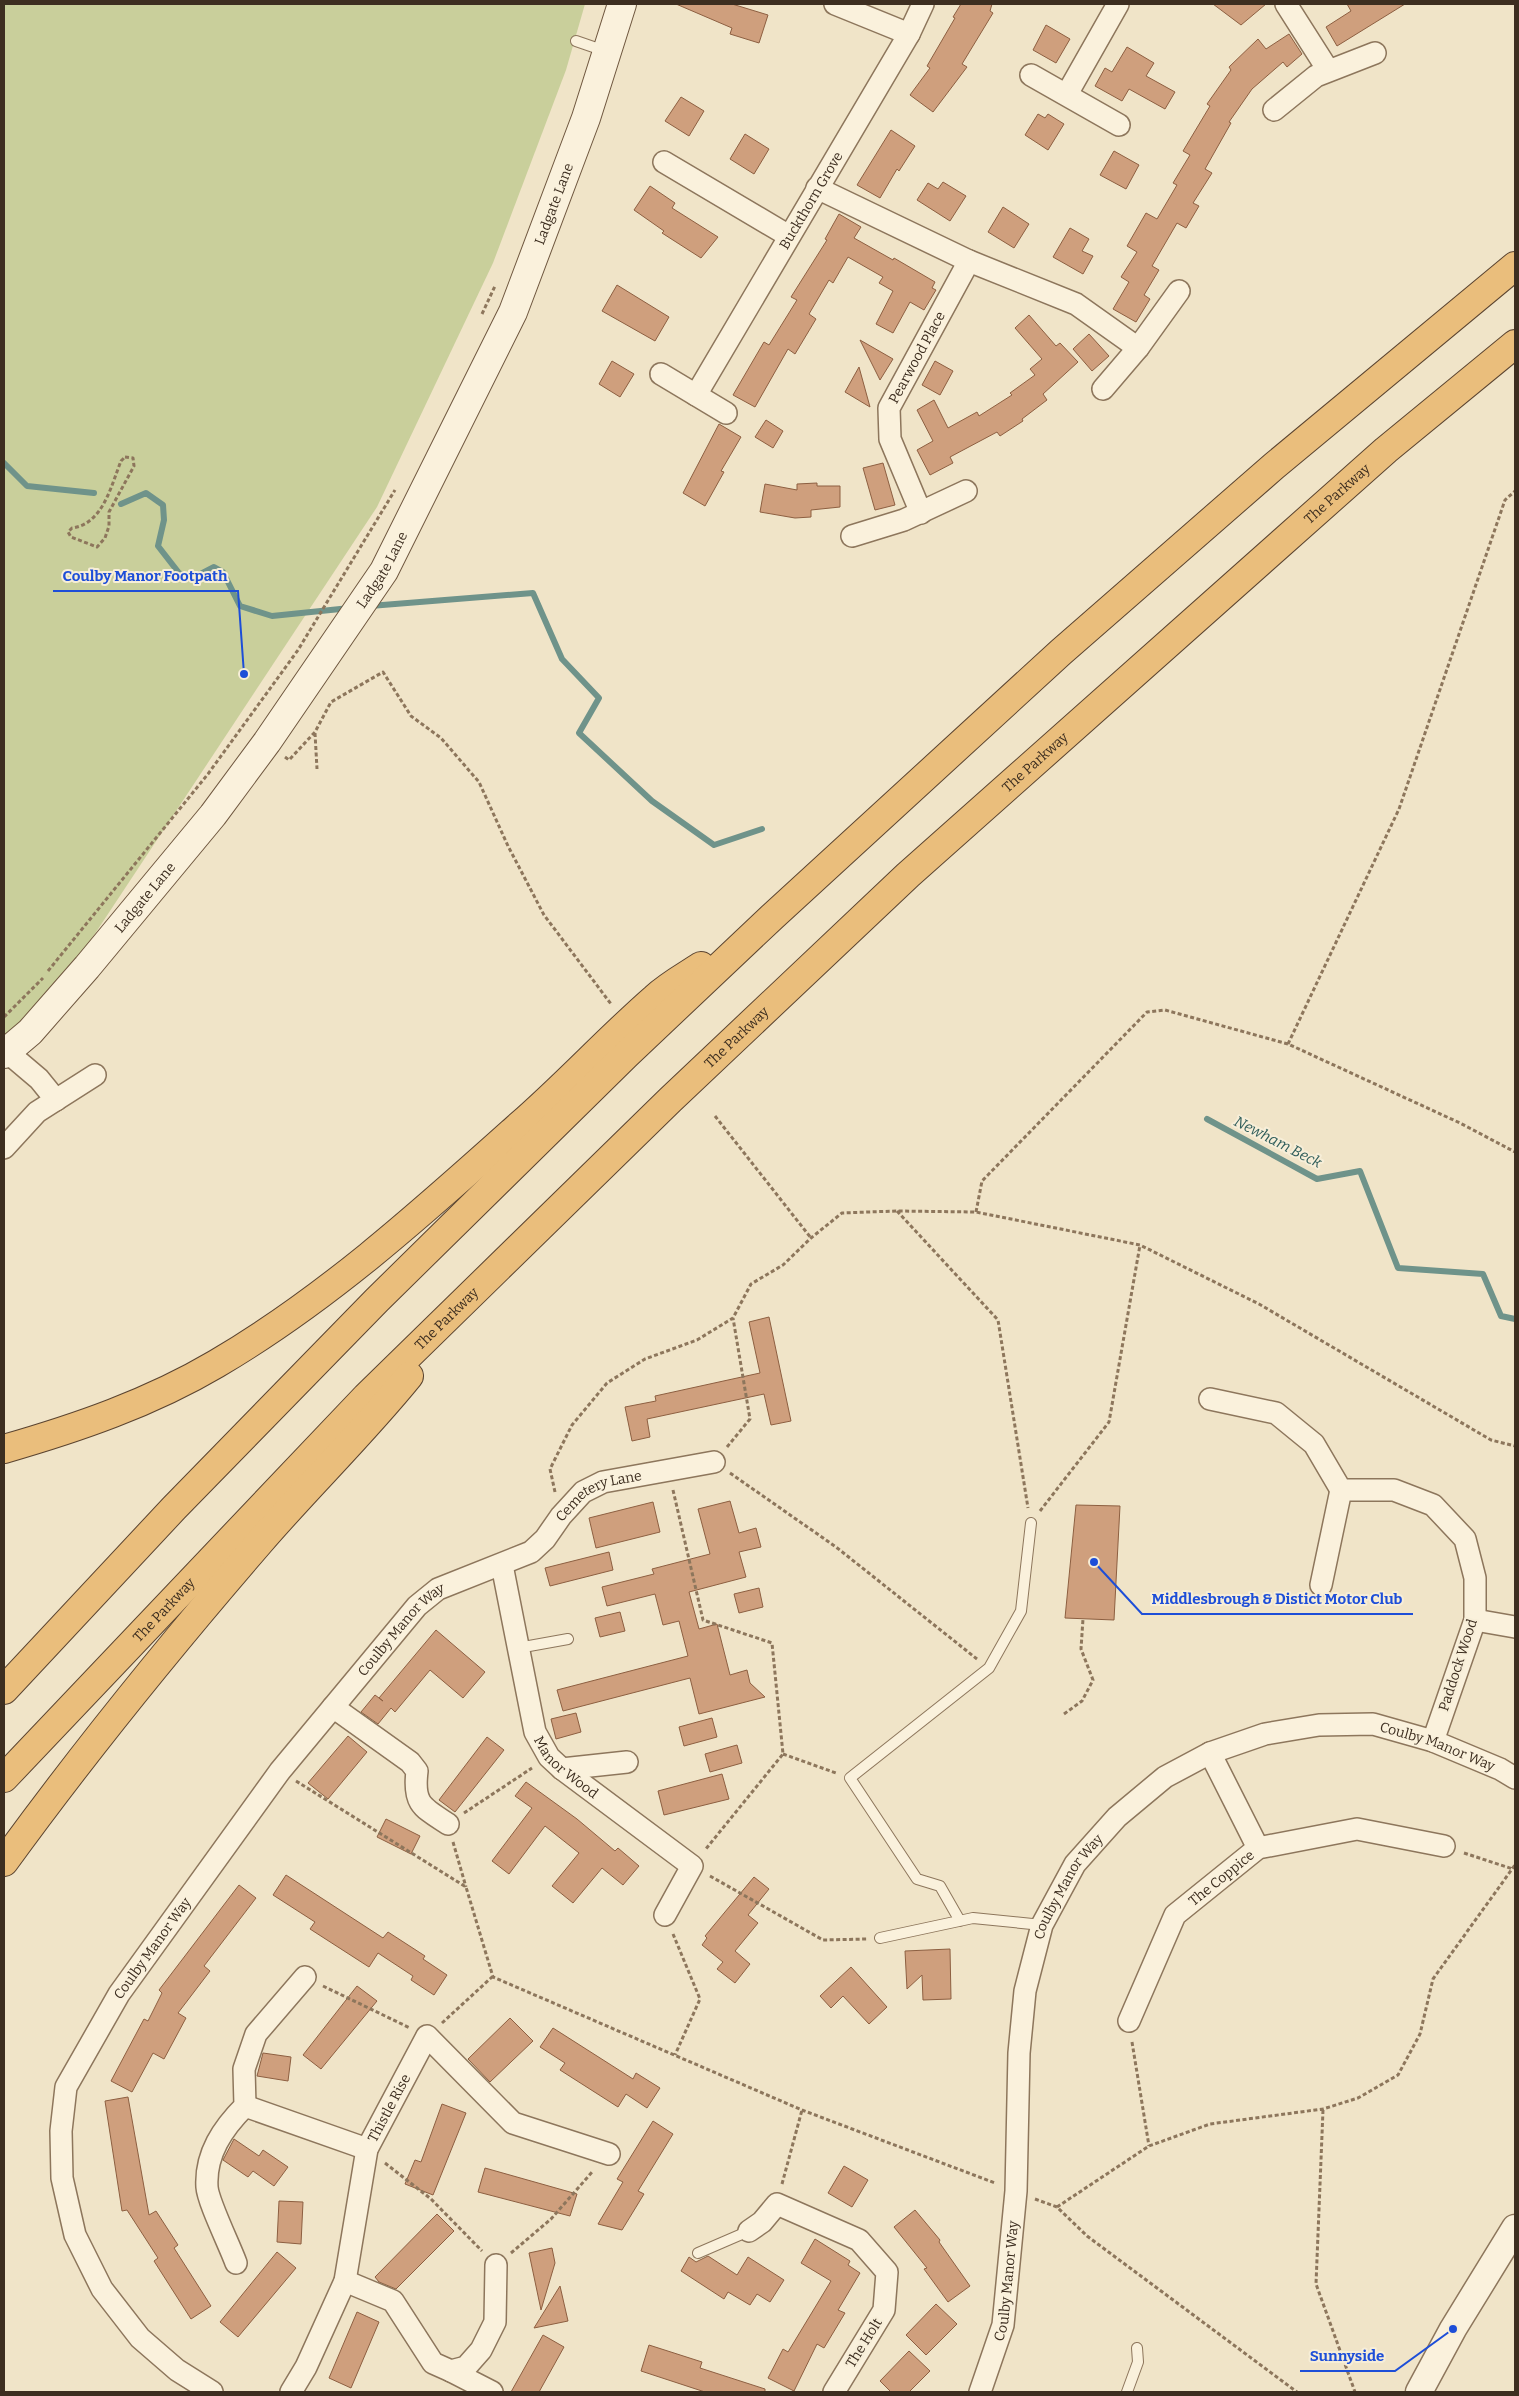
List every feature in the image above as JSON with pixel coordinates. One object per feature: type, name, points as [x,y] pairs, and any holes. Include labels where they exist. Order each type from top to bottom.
[{"type":"highway","points":[[4,1690],[174,1508],[377,1300],[626,1055],[772,917],[1061,652],[1274,466],[1515,266]]},
{"type":"highway","name":"The Parkway","points":[[4,1778],[366,1397],[492,1276],[677,1093],[908,875],[1379,457],[1515,344]]},
{"type":"highway","points":[[4,1449],[78,1427],[146,1399],[214,1365],[281,1323],[360,1265],[522,1124],[657,996],[772,917]]},
{"type":"highway","points":[[4,1862],[77,1762],[167,1651],[261,1541],[374,1420],[492,1276]]},
{"type":"main road","name":"Ladgate Lane","points":[[5,1052],[30,1032],[87,967],[213,815],[384,571],[514,312],[586,118],[622,4]]},
{"type":"street","points":[[835,4],[909,34]]},
{"type":"street","name":"Buckthorn Grove","points":[[696,395],[909,34],[923,4]]},
{"type":"street","points":[[1067,94],[1118,4]]},
{"type":"street","points":[[1286,4],[1328,70]]},
{"type":"street","points":[[1274,110],[1316,76],[1375,53]]},
{"type":"street","points":[[1031,75],[1119,125]]},
{"type":"street","points":[[664,162],[789,236]]},
{"type":"street","points":[[817,188],[969,261],[1076,304],[1138,348]]},
{"type":"street","name":"Pearwood Place","points":[[921,513],[890,439],[889,408],[969,261]]},
{"type":"street","points":[[1104,389],[1138,348],[1179,291]]},
{"type":"street","points":[[661,374],[726,413]]},
{"type":"street","points":[[852,536],[921,513],[966,491]]},
{"type":"street","points":[[5,1052],[39,1079],[56,1100]]},
{"type":"street","points":[[4,1148],[38,1112],[95,1075]]},
{"type":"street","points":[[1210,1399],[1276,1412],[1314,1444],[1342,1490],[1321,1585]]},
{"type":"street","name":"Cemetery Lane","points":[[502,1565],[531,1552],[545,1539],[561,1516],[583,1492],[603,1482],[714,1462]]},
{"type":"street","name":"Paddock Wood","points":[[1342,1490],[1394,1490],[1433,1505],[1465,1539],[1475,1578],[1475,1620],[1433,1740]]},
{"type":"street","name":"Manor Wood","points":[[502,1565],[535,1732],[556,1763],[692,1866]]},
{"type":"street","name":"Coulby Manor Way","points":[[212,2392],[177,2370],[140,2338],[102,2289],[75,2235],[62,2178],[61,2131],[66,2087],[119,1994],[280,1771],[417,1606],[438,1589],[502,1565]]},
{"type":"street","points":[[1475,1620],[1515,1627]]},
{"type":"street","points":[[333,1707],[410,1762],[417,1771],[418,1800],[423,1808],[448,1824]]},
{"type":"street","name":"Coulby Manor Way","points":[[980,2392],[1003,2324],[1016,2191],[1019,2053],[1024,2000],[1042,1925],[1075,1864],[1117,1817],[1165,1777],[1210,1753],[1265,1734],[1318,1724],[1373,1724],[1433,1740],[1500,1769],[1515,1778]]},
{"type":"street","points":[[1210,1753],[1258,1848]]},
{"type":"street","points":[[556,1763],[627,1762]]},
{"type":"street","name":"The Coppice","points":[[1129,2021],[1175,1915],[1258,1848],[1357,1830],[1444,1846]]},
{"type":"street","points":[[665,1915],[692,1866]]},
{"type":"street","points":[[236,2263],[207,2188],[209,2155],[230,2121],[245,2106],[244,2070],[256,2034],[305,1977]]},
{"type":"street","points":[[428,2036],[513,2123],[609,2154]]},
{"type":"street","name":"Thistle Rise","points":[[291,2392],[306,2367],[345,2281],[367,2149],[428,2036]]},
{"type":"street","points":[[245,2106],[367,2149]]},
{"type":"street","points":[[749,2231],[762,2222],[777,2204]]},
{"type":"street","name":"The Holt","points":[[777,2204],[859,2240],[887,2272],[884,2310],[834,2392]]},
{"type":"street","points":[[1419,2392],[1453,2329],[1515,2228]]},
{"type":"street","points":[[452,2372],[466,2367],[481,2350],[495,2322],[496,2265]]},
{"type":"street","points":[[345,2281],[393,2301],[433,2363],[492,2392]]},
{"type":"lane","points":[[576,41],[608,52]]},
{"type":"lane","points":[[960,1921],[940,1886],[916,1880],[850,1778],[989,1668],[1021,1611],[1031,1523]]},
{"type":"lane","points":[[518,1648],[568,1640]]},
{"type":"lane","points":[[880,1938],[973,1918],[1042,1925]]},
{"type":"lane","points":[[698,2253],[749,2231]]},
{"type":"lane","points":[[1127,2392],[1138,2362],[1137,2348]]},
{"type":"path","points":[[479,323],[498,278]]},
{"type":"path","points":[[125,457],[133,458],[134,466],[109,512],[109,526],[105,538],[97,547],[71,537],[68,532],[72,528],[79,527],[88,522],[107,500],[121,461],[125,457]]},
{"type":"path","points":[[4,1017],[45,976],[208,774],[298,650],[398,486]]},
{"type":"path","points":[[1288,1044],[1399,809],[1505,500],[1515,491]]},
{"type":"path","points":[[289,760],[315,732],[331,702],[383,672],[411,716],[442,738],[479,782],[508,846],[544,915],[611,1004]]},
{"type":"path","points":[[315,732],[317,769]]},
{"type":"path","points":[[976,1212],[982,1181],[1146,1012],[1165,1010],[1288,1044],[1460,1123],[1515,1152]]},
{"type":"path","points":[[715,1116],[811,1238]]},
{"type":"path","points":[[896,1211],[998,1320],[1031,1523]]},
{"type":"path","points":[[561,1516],[550,1469],[572,1425],[607,1383],[645,1359],[697,1340],[733,1318],[751,1284],[783,1265],[811,1238],[842,1214],[896,1211],[976,1212],[1140,1245],[1259,1304],[1491,1440],[1515,1446]]},
{"type":"path","points":[[1031,1523],[1109,1422],[1140,1245]]},
{"type":"path","points":[[733,1318],[750,1419],[714,1462],[836,1547],[989,1668]]},
{"type":"path","points":[[668,1471],[703,1620],[772,1643],[783,1754],[692,1866],[823,1940],[880,1938]]},
{"type":"path","points":[[1064,1714],[1082,1701],[1093,1680],[1081,1649],[1083,1619]]},
{"type":"path","points":[[783,1754],[850,1778]]},
{"type":"path","points":[[556,1763],[448,1824],[493,1977],[802,2110],[1057,2207],[1087,2236],[1297,2392]]},
{"type":"path","points":[[280,1771],[466,1887]]},
{"type":"path","points":[[1057,2207],[1149,2146],[1210,2124],[1323,2109],[1358,2098],[1398,2075],[1420,2034],[1432,1979],[1514,1867],[1444,1846]]},
{"type":"path","points":[[665,1915],[700,1999],[674,2055]]},
{"type":"path","points":[[305,1977],[428,2036],[493,1977]]},
{"type":"path","points":[[1129,2021],[1149,2146]]},
{"type":"path","points":[[1323,2109],[1316,2284],[1355,2392]]},
{"type":"path","points":[[777,2204],[802,2110]]},
{"type":"path","points":[[367,2149],[431,2200],[496,2265],[551,2219],[609,2154]]},
{"type":"green space","points":[[4,4],[585,4],[566,70],[493,263],[377,507],[30,1032],[4,1050]]},
{"type":"building","points":[[676,4],[732,4],[768,15],[759,43],[730,34],[732,28]]},
{"type":"building","points":[[961,4],[992,4],[990,11],[993,13],[962,64],[967,67],[933,112],[910,95],[930,68],[927,66]]},
{"type":"building","points":[[1213,4],[1266,4],[1241,25]]},
{"type":"building","points":[[1347,4],[1405,4],[1337,46],[1326,27],[1351,11]]},
{"type":"building","points":[[1046,25],[1070,39],[1056,63],[1033,50]]},
{"type":"building","points":[[1289,34],[1302,54],[1287,67],[1283,62],[1252,89],[1229,122],[1231,123],[1205,169],[1212,173],[1193,203],[1199,206],[1186,228],[1177,223],[1152,266],[1159,270],[1144,295],[1150,299],[1136,322],[1113,309],[1129,282],[1121,277],[1137,252],[1127,246],[1146,213],[1157,219],[1177,185],[1173,183],[1190,155],[1183,151],[1210,106],[1207,104],[1231,70],[1229,67],[1258,39],[1266,49]]},
{"type":"building","points":[[1127,47],[1154,63],[1146,76],[1175,92],[1165,109],[1129,89],[1122,101],[1095,86],[1105,68],[1112,72]]},
{"type":"building","points":[[681,97],[704,111],[689,136],[665,121]]},
{"type":"building","points":[[1038,114],[1045,118],[1048,114],[1064,124],[1048,150],[1025,135]]},
{"type":"building","points":[[891,130],[915,146],[899,171],[897,169],[880,198],[857,185]]},
{"type":"building","points":[[745,134],[769,149],[754,174],[730,159]]},
{"type":"building","points":[[1114,151],[1139,165],[1126,189],[1100,175]]},
{"type":"building","points":[[943,182],[966,196],[950,221],[917,200],[928,183],[938,189]]},
{"type":"building","points":[[650,186],[675,203],[672,208],[718,237],[701,258],[662,233],[664,231],[634,210]]},
{"type":"building","points":[[1003,207],[1029,224],[1014,248],[988,232]]},
{"type":"building","points":[[839,214],[861,227],[854,238],[893,260],[894,258],[935,282],[932,288],[936,290],[924,310],[910,302],[893,333],[876,324],[893,291],[879,283],[883,277],[848,257],[833,283],[829,280],[809,314],[816,319],[795,354],[788,349],[755,407],[733,395],[764,342],[769,345],[797,300],[791,297],[827,240],[825,239]]},
{"type":"building","points":[[1070,228],[1089,239],[1082,251],[1093,256],[1083,274],[1053,257]]},
{"type":"building","points":[[617,285],[669,317],[655,341],[602,311]]},
{"type":"building","points":[[1029,315],[1056,346],[1060,343],[1078,362],[1043,394],[1047,400],[1022,419],[1023,421],[1000,436],[997,432],[950,457],[953,463],[930,475],[917,450],[933,441],[917,410],[934,400],[948,428],[977,412],[979,416],[1012,395],[1010,393],[1035,375],[1030,369],[1042,359],[1015,328]]},
{"type":"building","points":[[1089,334],[1109,356],[1092,371],[1073,349]]},
{"type":"building","points":[[860,340],[893,359],[880,380]]},
{"type":"building","points":[[612,361],[634,374],[620,397],[599,384]]},
{"type":"building","points":[[935,361],[953,371],[940,395],[922,385]]},
{"type":"building","points":[[859,367],[870,407],[845,392]]},
{"type":"building","points":[[766,420],[783,431],[773,448],[755,437]]},
{"type":"building","points":[[719,424],[741,437],[721,471],[724,472],[705,506],[683,493]]},
{"type":"building","points":[[883,463],[895,505],[875,510],[863,468]]},
{"type":"building","points":[[817,483],[817,486],[840,486],[840,507],[811,510],[811,517],[795,518],[760,512],[765,484],[797,490],[797,484]]},
{"type":"building","points":[[769,1317],[791,1421],[771,1425],[764,1394],[647,1419],[650,1437],[632,1441],[625,1407],[656,1401],[655,1396],[760,1373],[749,1322]]},
{"type":"building","points":[[730,1501],[739,1533],[756,1528],[761,1547],[739,1552],[746,1577],[689,1592],[699,1629],[717,1624],[730,1675],[747,1670],[750,1683],[765,1697],[699,1714],[690,1678],[563,1711],[557,1690],[688,1656],[679,1621],[663,1625],[655,1594],[607,1606],[602,1587],[654,1574],[652,1569],[710,1554],[698,1509]]},
{"type":"building","points":[[653,1502],[660,1532],[596,1548],[589,1518]]},
{"type":"building","points":[[1076,1505],[1120,1506],[1114,1620],[1065,1618]]},
{"type":"building","points":[[609,1552],[613,1570],[550,1586],[545,1568]]},
{"type":"building","points":[[759,1588],[763,1607],[739,1613],[734,1594]]},
{"type":"building","points":[[620,1612],[625,1631],[600,1637],[595,1618]]},
{"type":"building","points":[[436,1630],[485,1672],[463,1698],[430,1670],[395,1712],[391,1708],[378,1724],[361,1712],[375,1695],[379,1698]]},
{"type":"building","points":[[576,1713],[581,1732],[556,1739],[551,1719]]},
{"type":"building","points":[[712,1718],[717,1737],[684,1746],[679,1727]]},
{"type":"building","points":[[348,1736],[367,1752],[328,1799],[308,1783]]},
{"type":"building","points":[[487,1737],[504,1750],[455,1812],[439,1800]]},
{"type":"building","points":[[737,1745],[742,1763],[710,1772],[705,1754]]},
{"type":"building","points":[[722,1774],[729,1799],[664,1815],[658,1791]]},
{"type":"building","points":[[526,1782],[577,1819],[615,1851],[618,1848],[639,1866],[623,1885],[602,1868],[573,1903],[552,1886],[579,1853],[545,1826],[509,1874],[492,1861],[532,1808],[515,1796]]},
{"type":"building","points":[[386,1819],[420,1836],[411,1854],[377,1837]]},
{"type":"building","points":[[286,1875],[383,1938],[388,1932],[425,1956],[423,1959],[447,1975],[434,1995],[411,1980],[413,1976],[378,1953],[369,1967],[310,1929],[315,1922],[273,1895]]},
{"type":"building","points":[[754,1877],[769,1889],[748,1915],[758,1923],[735,1951],[750,1964],[735,1983],[717,1969],[723,1962],[702,1945],[707,1938],[705,1936]]},
{"type":"building","points":[[239,1885],[256,1898],[204,1966],[210,1971],[178,2013],[186,2018],[164,2059],[153,2053],[132,2092],[111,2081],[144,2019],[148,2021],[162,1993],[159,1990]]},
{"type":"building","points":[[950,1949],[951,1999],[923,2000],[922,1975],[907,1989],[905,1951]]},
{"type":"building","points":[[851,1967],[887,2007],[869,2024],[843,1996],[831,2008],[820,1996]]},
{"type":"building","points":[[357,1986],[377,2001],[321,2069],[303,2055]]},
{"type":"building","points":[[510,2018],[533,2041],[490,2082],[468,2059]]},
{"type":"building","points":[[553,2028],[633,2079],[636,2073],[660,2088],[647,2108],[626,2094],[618,2107],[560,2070],[565,2063],[540,2047]]},
{"type":"building","points":[[263,2053],[291,2057],[288,2081],[257,2076]]},
{"type":"building","points":[[128,2097],[149,2215],[156,2211],[178,2245],[174,2248],[211,2306],[191,2319],[154,2261],[158,2258],[127,2210],[122,2211],[105,2101]]},
{"type":"building","points":[[442,2104],[466,2113],[433,2195],[405,2184],[415,2160],[421,2162]]},
{"type":"building","points":[[653,2121],[673,2134],[638,2191],[644,2194],[622,2230],[598,2224],[623,2182],[617,2179]]},
{"type":"building","points":[[234,2139],[259,2156],[263,2150],[288,2167],[274,2186],[253,2171],[248,2177],[223,2160]]},
{"type":"building","points":[[844,2166],[868,2180],[852,2207],[828,2193]]},
{"type":"building","points":[[485,2168],[577,2194],[570,2216],[478,2192]]},
{"type":"building","points":[[279,2201],[303,2202],[301,2244],[277,2242]]},
{"type":"building","points":[[915,2210],[940,2240],[939,2242],[970,2286],[948,2302],[924,2269],[927,2268],[894,2227]]},
{"type":"building","points":[[437,2214],[454,2231],[396,2289],[379,2282],[375,2277]]},
{"type":"building","points":[[815,2239],[850,2261],[848,2265],[860,2273],[838,2310],[845,2313],[824,2348],[817,2344],[794,2391],[768,2378],[783,2349],[788,2352],[831,2281],[801,2263]]},
{"type":"building","points":[[552,2248],[555,2263],[541,2310],[529,2253]]},
{"type":"building","points":[[277,2252],[296,2268],[238,2337],[220,2322]]},
{"type":"building","points":[[708,2256],[737,2275],[748,2257],[784,2280],[770,2302],[757,2294],[750,2305],[728,2292],[724,2299],[681,2271],[689,2257],[696,2262]]},
{"type":"building","points":[[560,2286],[568,2321],[534,2328]]},
{"type":"building","points":[[936,2304],[957,2324],[926,2355],[906,2335]]},
{"type":"building","points":[[357,2312],[379,2322],[351,2388],[329,2378]]},
{"type":"building","points":[[543,2335],[564,2347],[539,2392],[511,2392]]},
{"type":"building","points":[[649,2345],[702,2362],[700,2368],[765,2389],[765,2392],[705,2392],[641,2371]]},
{"type":"building","points":[[909,2351],[930,2371],[909,2392],[891,2392],[880,2381]]},
{"type":"waterway","name":"Newham Beck","points":[[4,463],[27,486],[94,493]]},
{"type":"waterway","points":[[121,504],[146,493],[163,505],[164,520],[158,546],[179,573],[191,579],[214,567],[223,572],[240,606],[272,616],[350,608]]},
{"type":"waterway","points":[[370,606],[533,593],[562,659],[599,698],[579,733],[652,801],[714,845],[762,829]]},
{"type":"waterway","name":"Newham Beck","points":[[1207,1119],[1317,1179],[1360,1171],[1398,1268],[1483,1274],[1501,1316],[1515,1319]]},
{"type":"place","name":"Coulby Manor Footpath","points":[[244,674]]},
{"type":"place","name":"Middlesbrough & Distict Motor Club","points":[[1094,1562]]},
{"type":"place","name":"Sunnyside","points":[[1453,2329]]}]
